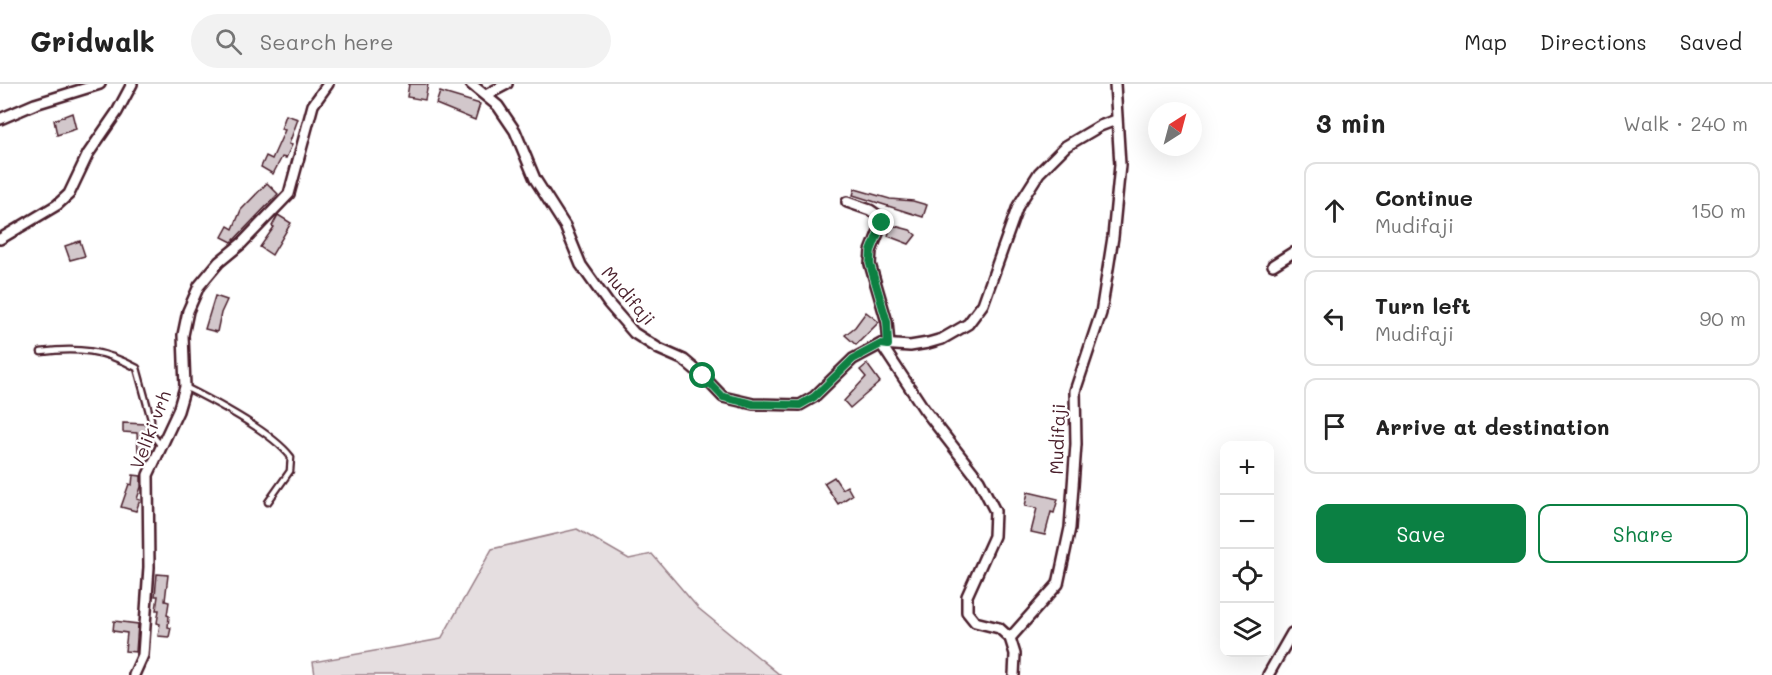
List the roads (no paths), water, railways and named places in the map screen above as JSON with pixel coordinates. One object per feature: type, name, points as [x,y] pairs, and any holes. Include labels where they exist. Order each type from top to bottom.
[{"type":"street","points":[[0,118],[35,104],[100,84]]},
{"type":"street","points":[[0,239],[57,205],[69,194],[88,154],[117,112],[132,84]]},
{"type":"street","name":"Veliki vrh","points":[[143,675],[149,567],[148,475],[178,411],[185,387],[183,335],[188,311],[198,286],[219,262],[242,243],[289,194],[313,105],[327,84]]},
{"type":"street","name":"Mudifaji","points":[[471,84],[498,106],[515,131],[536,179],[566,226],[581,265],[608,303],[634,333],[659,350],[684,360],[723,397],[753,404],[800,405],[814,397],[853,359],[885,344],[910,346],[942,339],[968,324],[982,304],[1018,206],[1039,173],[1066,146],[1100,126],[1116,120]]},
{"type":"street","points":[[486,95],[507,84]]},
{"type":"street","name":"Mudifaji","points":[[1010,638],[1058,584],[1070,528],[1076,444],[1075,391],[1101,314],[1113,237],[1120,165],[1115,84]]},
{"type":"street","points":[[847,202],[870,210],[880,217],[882,223],[871,251],[870,264],[887,322],[885,344],[924,409],[979,480],[995,511],[994,536],[968,596],[967,612],[975,622],[999,628],[1010,638],[1015,654],[1014,675]]},
{"type":"street","points":[[1273,265],[1292,253]]},
{"type":"street","points":[[1268,675],[1292,633]]},
{"type":"street","name":"Veliki vrh","points":[[134,675],[143,655]]},
{"type":"lane","points":[[41,352],[74,350],[103,353],[137,368],[151,419],[151,434],[161,446]]},
{"type":"lane","points":[[185,387],[261,431],[282,446],[291,457],[290,471],[268,502]]}]
